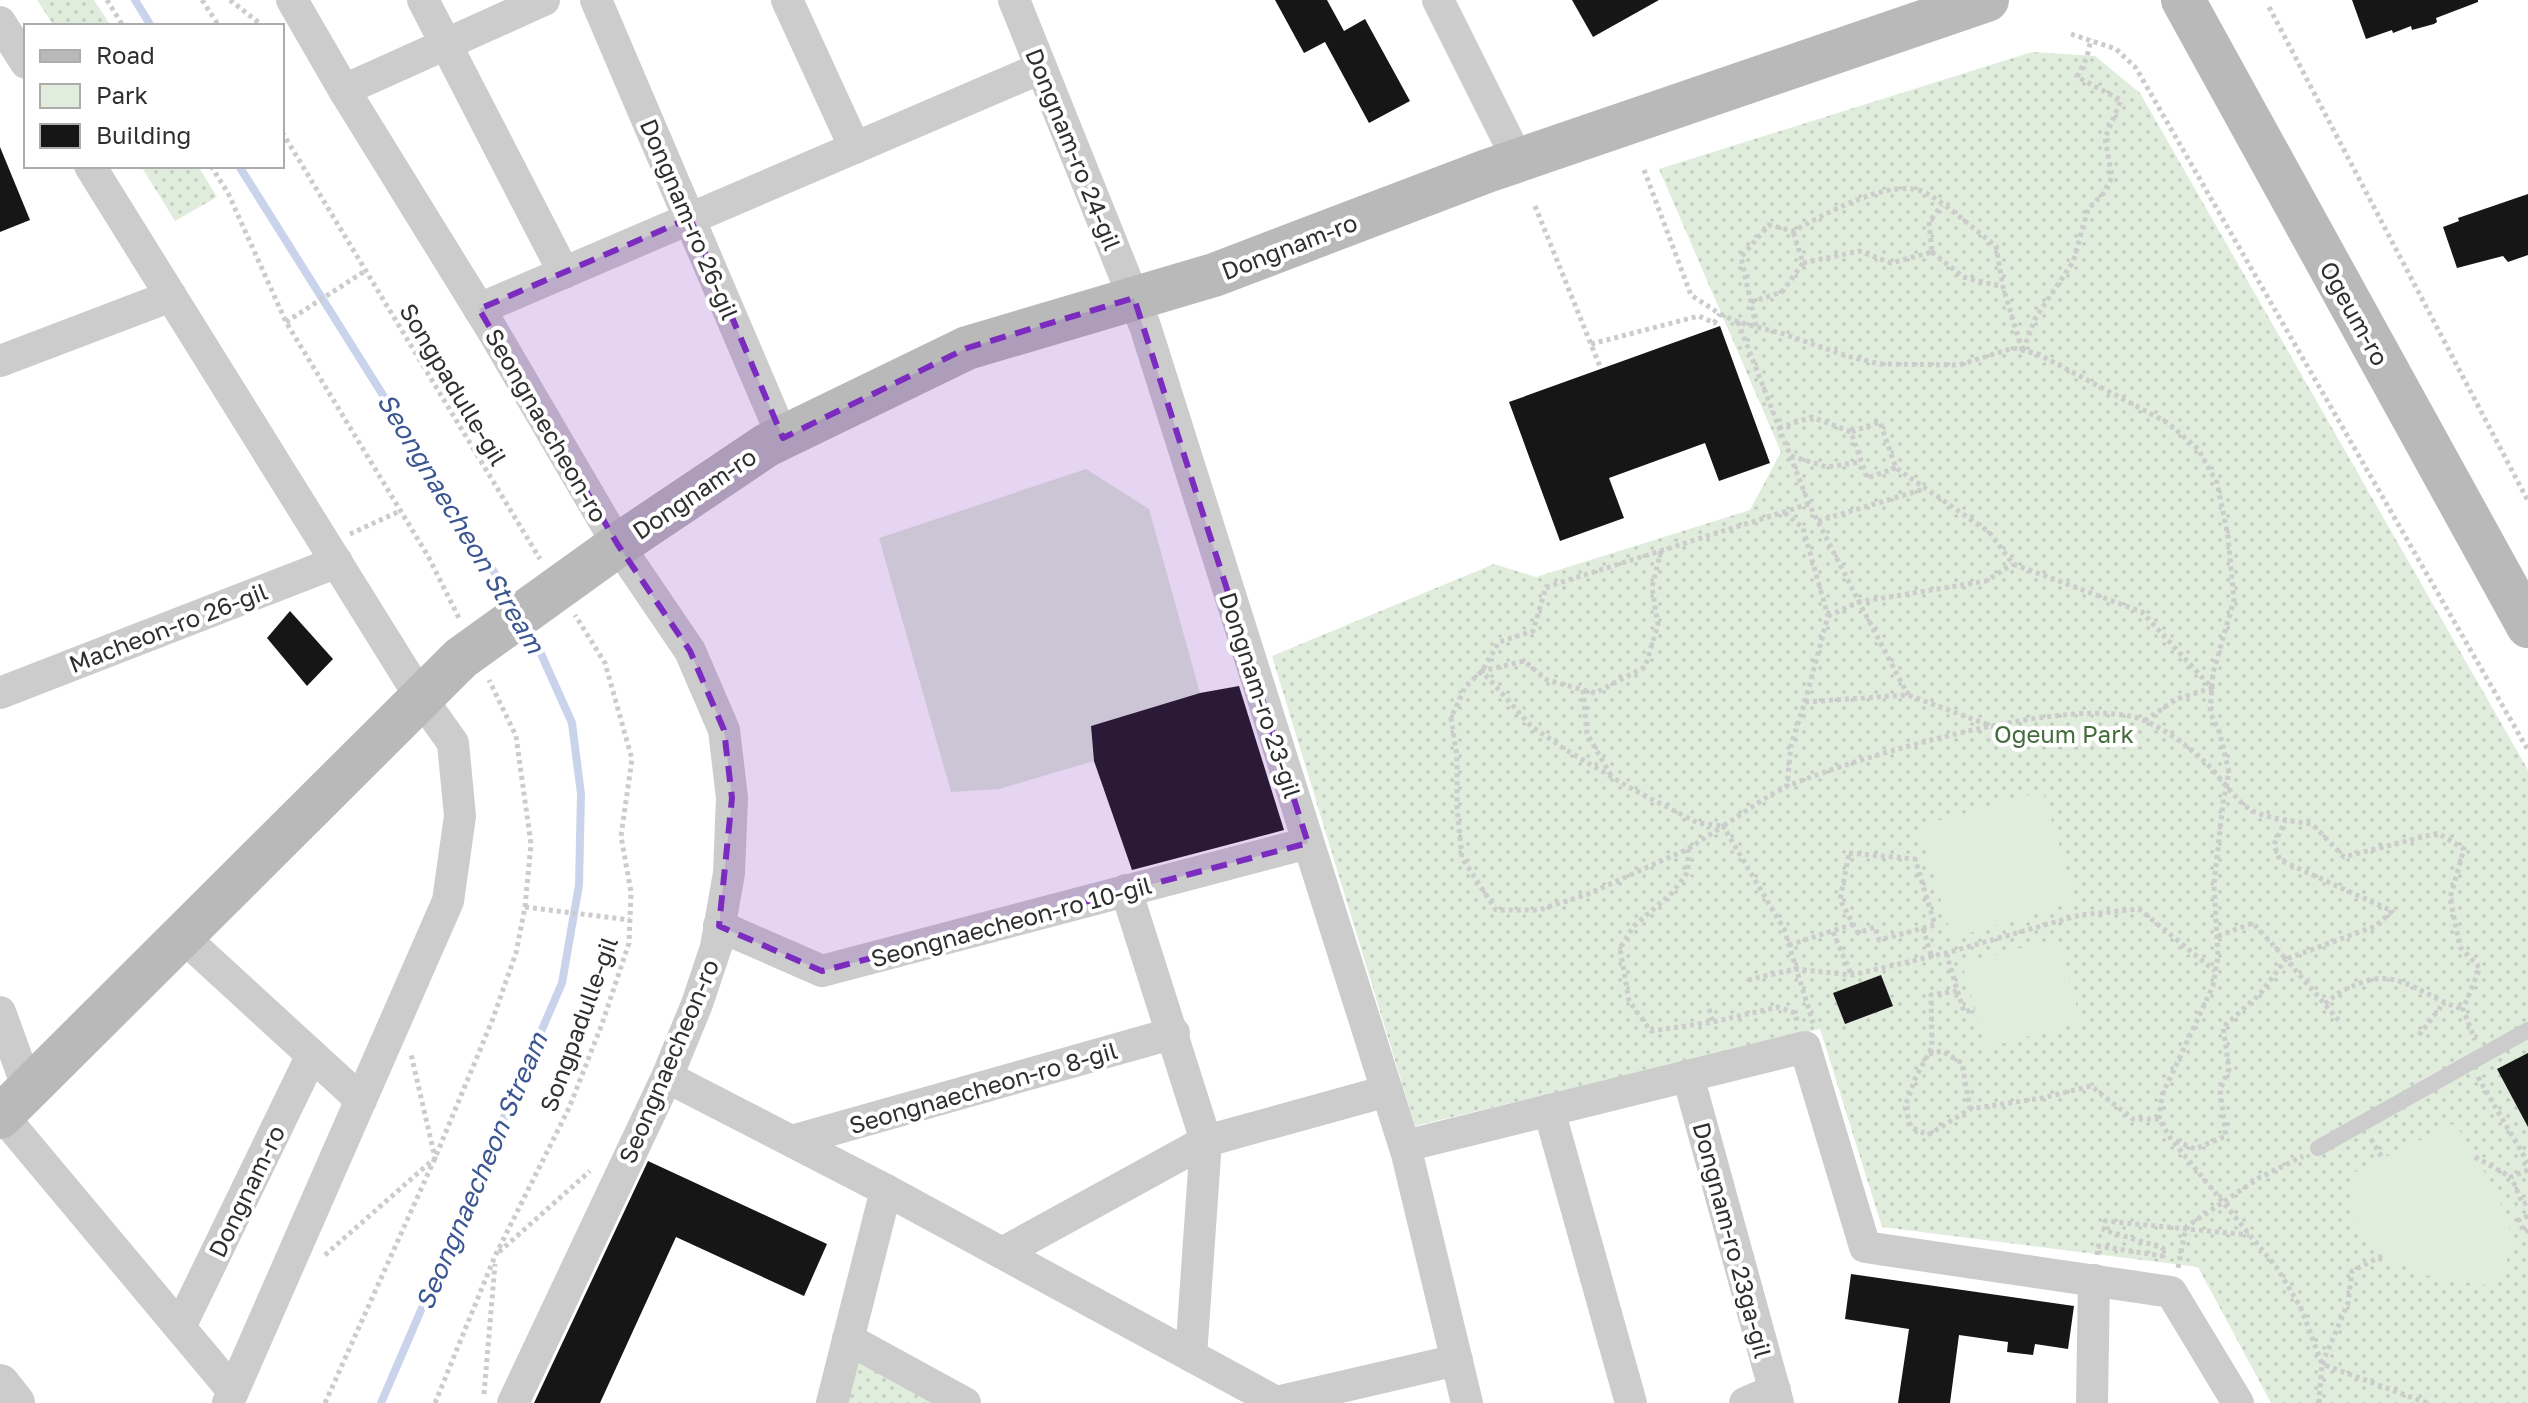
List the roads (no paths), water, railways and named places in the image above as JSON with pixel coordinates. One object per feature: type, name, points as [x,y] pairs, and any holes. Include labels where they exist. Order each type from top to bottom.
[{"type":"main road","name":"Dongnam-ro","points":[[421,698],[461,658],[618,545],[767,445],[967,348],[1214,275],[1518,160],[1987,0]]},
{"type":"main road","name":"Ogeum-ro","points":[[2183,0],[2528,626]]},
{"type":"main road","points":[[10,1107],[421,698]]},
{"type":"street","name":"Seongnaecheon-ro","points":[[292,0],[618,545],[690,651],[724,730],[732,798],[729,873],[716,947],[667,1077],[513,1403]]},
{"type":"street","points":[[423,0],[564,273]]},
{"type":"street","points":[[344,90],[544,0]]},
{"type":"street","name":"Dongnam-ro 26-gil","points":[[596,0],[783,438]]},
{"type":"street","points":[[787,0],[855,148]]},
{"type":"street","name":"Dongnam-ro 24-gil","points":[[1014,0],[1134,298]]},
{"type":"street","points":[[1438,0],[1518,160]]},
{"type":"street","points":[[479,309],[1041,68]]},
{"type":"street","points":[[91,168],[421,698],[453,743],[460,816],[448,901],[231,1397]]},
{"type":"street","points":[[0,361],[171,296]]},
{"type":"street","name":"Dongnam-ro 23-gil","points":[[1134,298],[1405,1146],[1467,1403]]},
{"type":"street","name":"Macheon-ro 26-gil","points":[[0,693],[332,554]]},
{"type":"street","name":"Seongnaecheon-ro 10-gil","points":[[719,926],[822,971],[1308,843]]},
{"type":"street","points":[[1126,890],[1206,1141],[1191,1356]]},
{"type":"street","points":[[182,936],[361,1100]]},
{"type":"street","points":[[0,1012],[10,1107],[231,1397]]},
{"type":"street","name":"Seongnaecheon-ro 8-gil","points":[[792,1141],[1174,1033]]},
{"type":"street","points":[[1405,1146],[1805,1047],[1865,1247],[2102,1271],[2171,1292],[2238,1403]]},
{"type":"street","name":"Dongnam-ro","points":[[180,1327],[312,1055]]},
{"type":"street","name":"Dongnam-ro 23ga-gil","points":[[1688,1076],[1777,1397]]},
{"type":"street","name":"Seongnaecheon-ro 8-gil","points":[[667,1077],[886,1190],[1276,1402],[1457,1360]]},
{"type":"street","points":[[1002,1253],[1206,1141],[1387,1091]]},
{"type":"street","points":[[1549,1110],[1631,1403]]},
{"type":"street","points":[[832,1403],[886,1190]]},
{"type":"street","points":[[2092,1403],[2102,1271]]},
{"type":"street","points":[[848,1339],[965,1403]]},
{"type":"street","points":[[0,1384],[15,1403]]},
{"type":"street","points":[[1745,1403],[1777,1397]]},
{"type":"lane","points":[[2318,1148],[2528,1030]]},
{"type":"waterway","name":"Seongnaecheon Stream","points":[[135,0],[150,24]]},
{"type":"waterway","name":"Seongnaecheon Stream","points":[[240,168],[513,602]]},
{"type":"waterway","name":"Seongnaecheon Stream","points":[[381,1403],[562,983],[579,885],[581,794],[572,723],[529,627]]},
{"type":"park label","name":"Ogeum Park","points":[[2064,733]]}]
